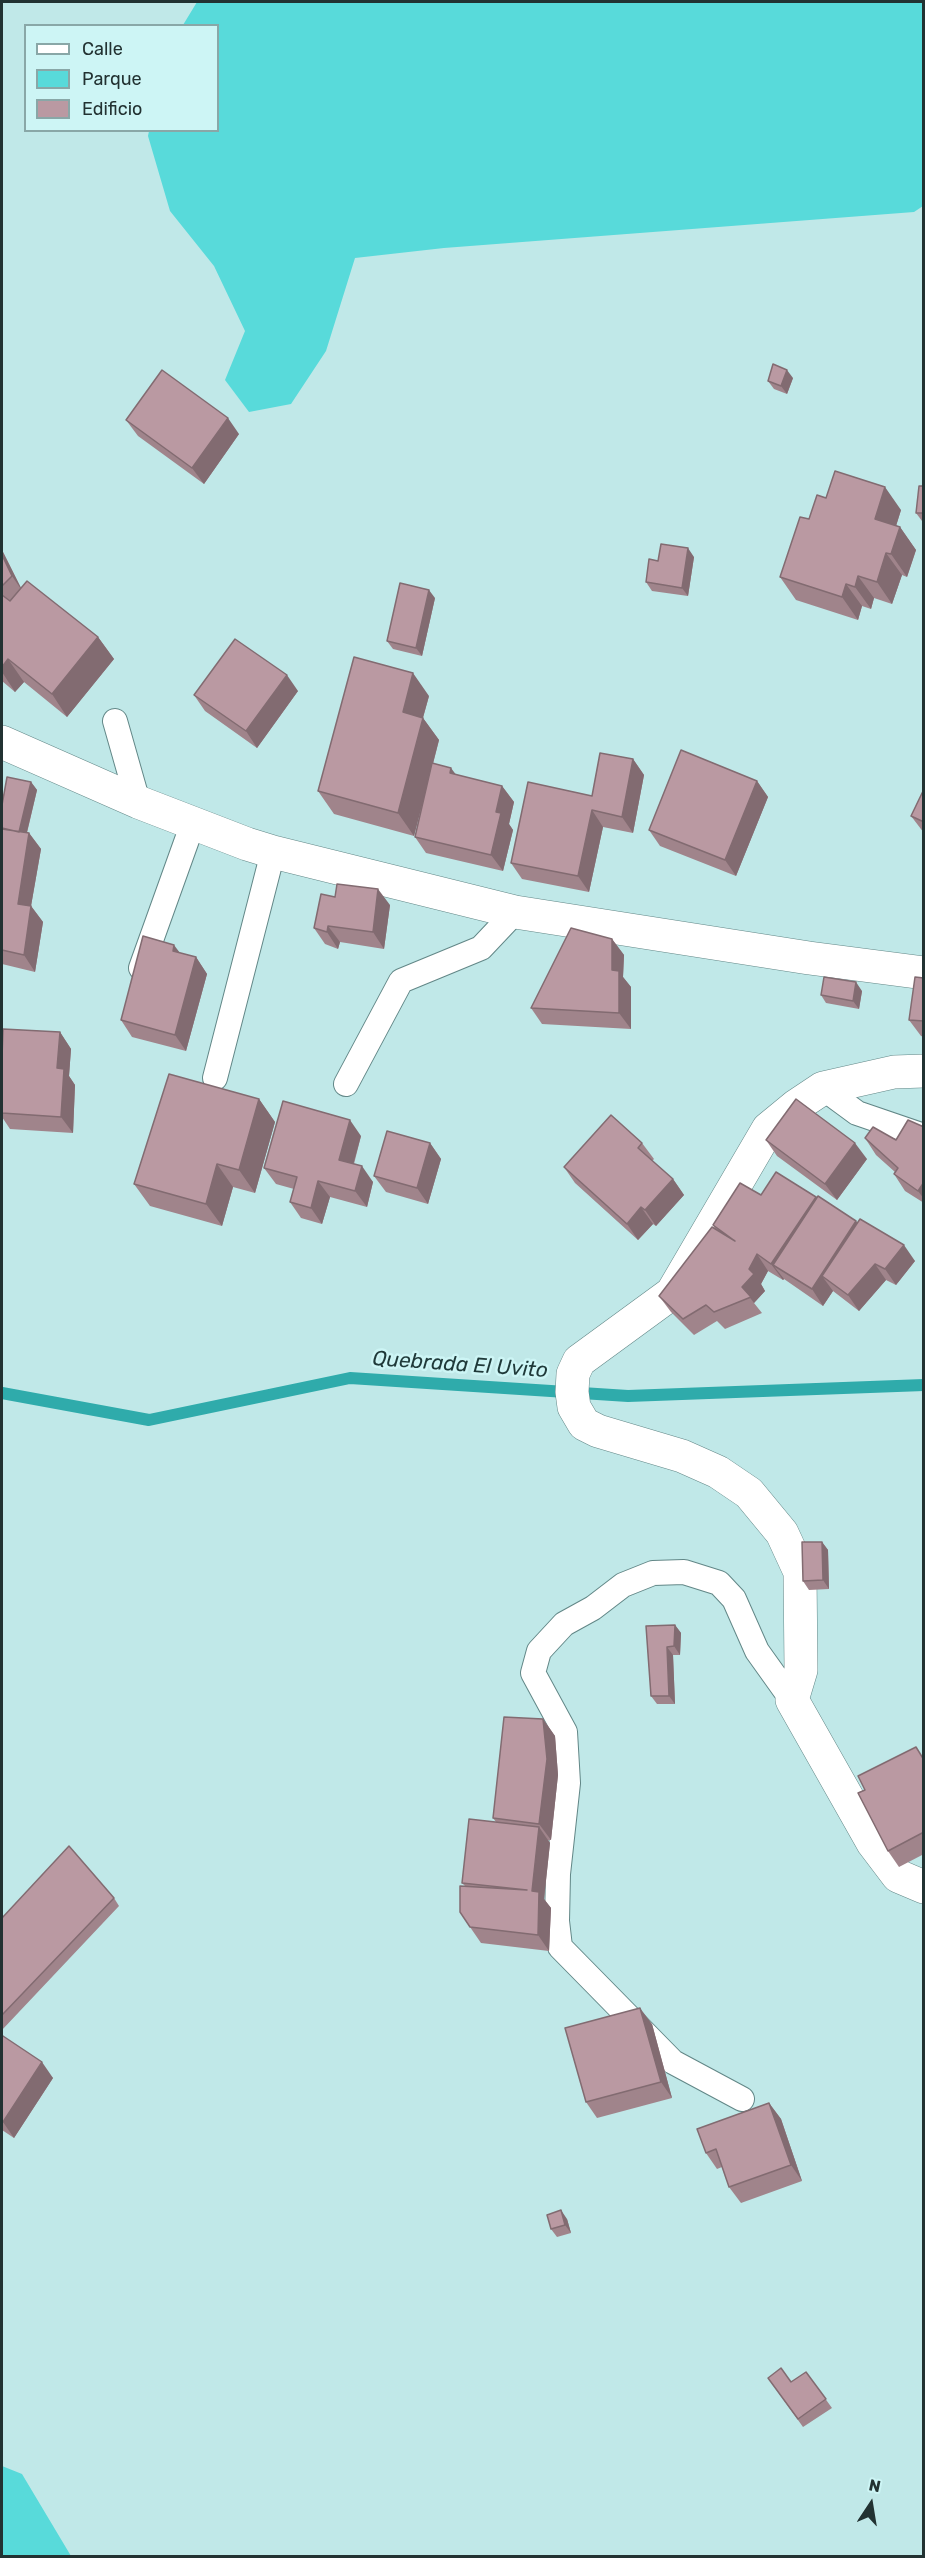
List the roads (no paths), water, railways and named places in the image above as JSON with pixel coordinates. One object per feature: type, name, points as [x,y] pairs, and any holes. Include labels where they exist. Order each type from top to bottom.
[{"type":"street","points":[[2,742],[138,802],[246,844],[273,852],[515,912],[809,958],[924,973]]},
{"type":"street","points":[[924,1071],[894,1072],[823,1088],[768,1129],[672,1293],[579,1360],[573,1374],[572,1392],[574,1407],[584,1424],[598,1431],[682,1456],[718,1472],[750,1492],[782,1533],[800,1572],[801,1670],[792,1700],[873,1843],[898,1876],[924,1887]]},
{"type":"lane","points":[[115,721],[138,802]]},
{"type":"lane","points":[[135,985],[193,823]]},
{"type":"lane","points":[[215,1078],[273,852]]},
{"type":"lane","points":[[345,1084],[401,981],[481,948],[515,912]]},
{"type":"lane","points":[[823,1088],[856,1113],[924,1136]]},
{"type":"lane","points":[[742,2099],[673,2062],[560,1947],[557,1921],[558,1874],[568,1783],[565,1732],[533,1673],[539,1651],[564,1624],[593,1608],[623,1585],[653,1573],[684,1572],[719,1582],[735,1599],[757,1651],[792,1700]]},
{"type":"waterway","name":"Quebrada El Uvito","points":[[2,1393],[149,1420],[350,1378],[628,1396],[924,1385]]}]
